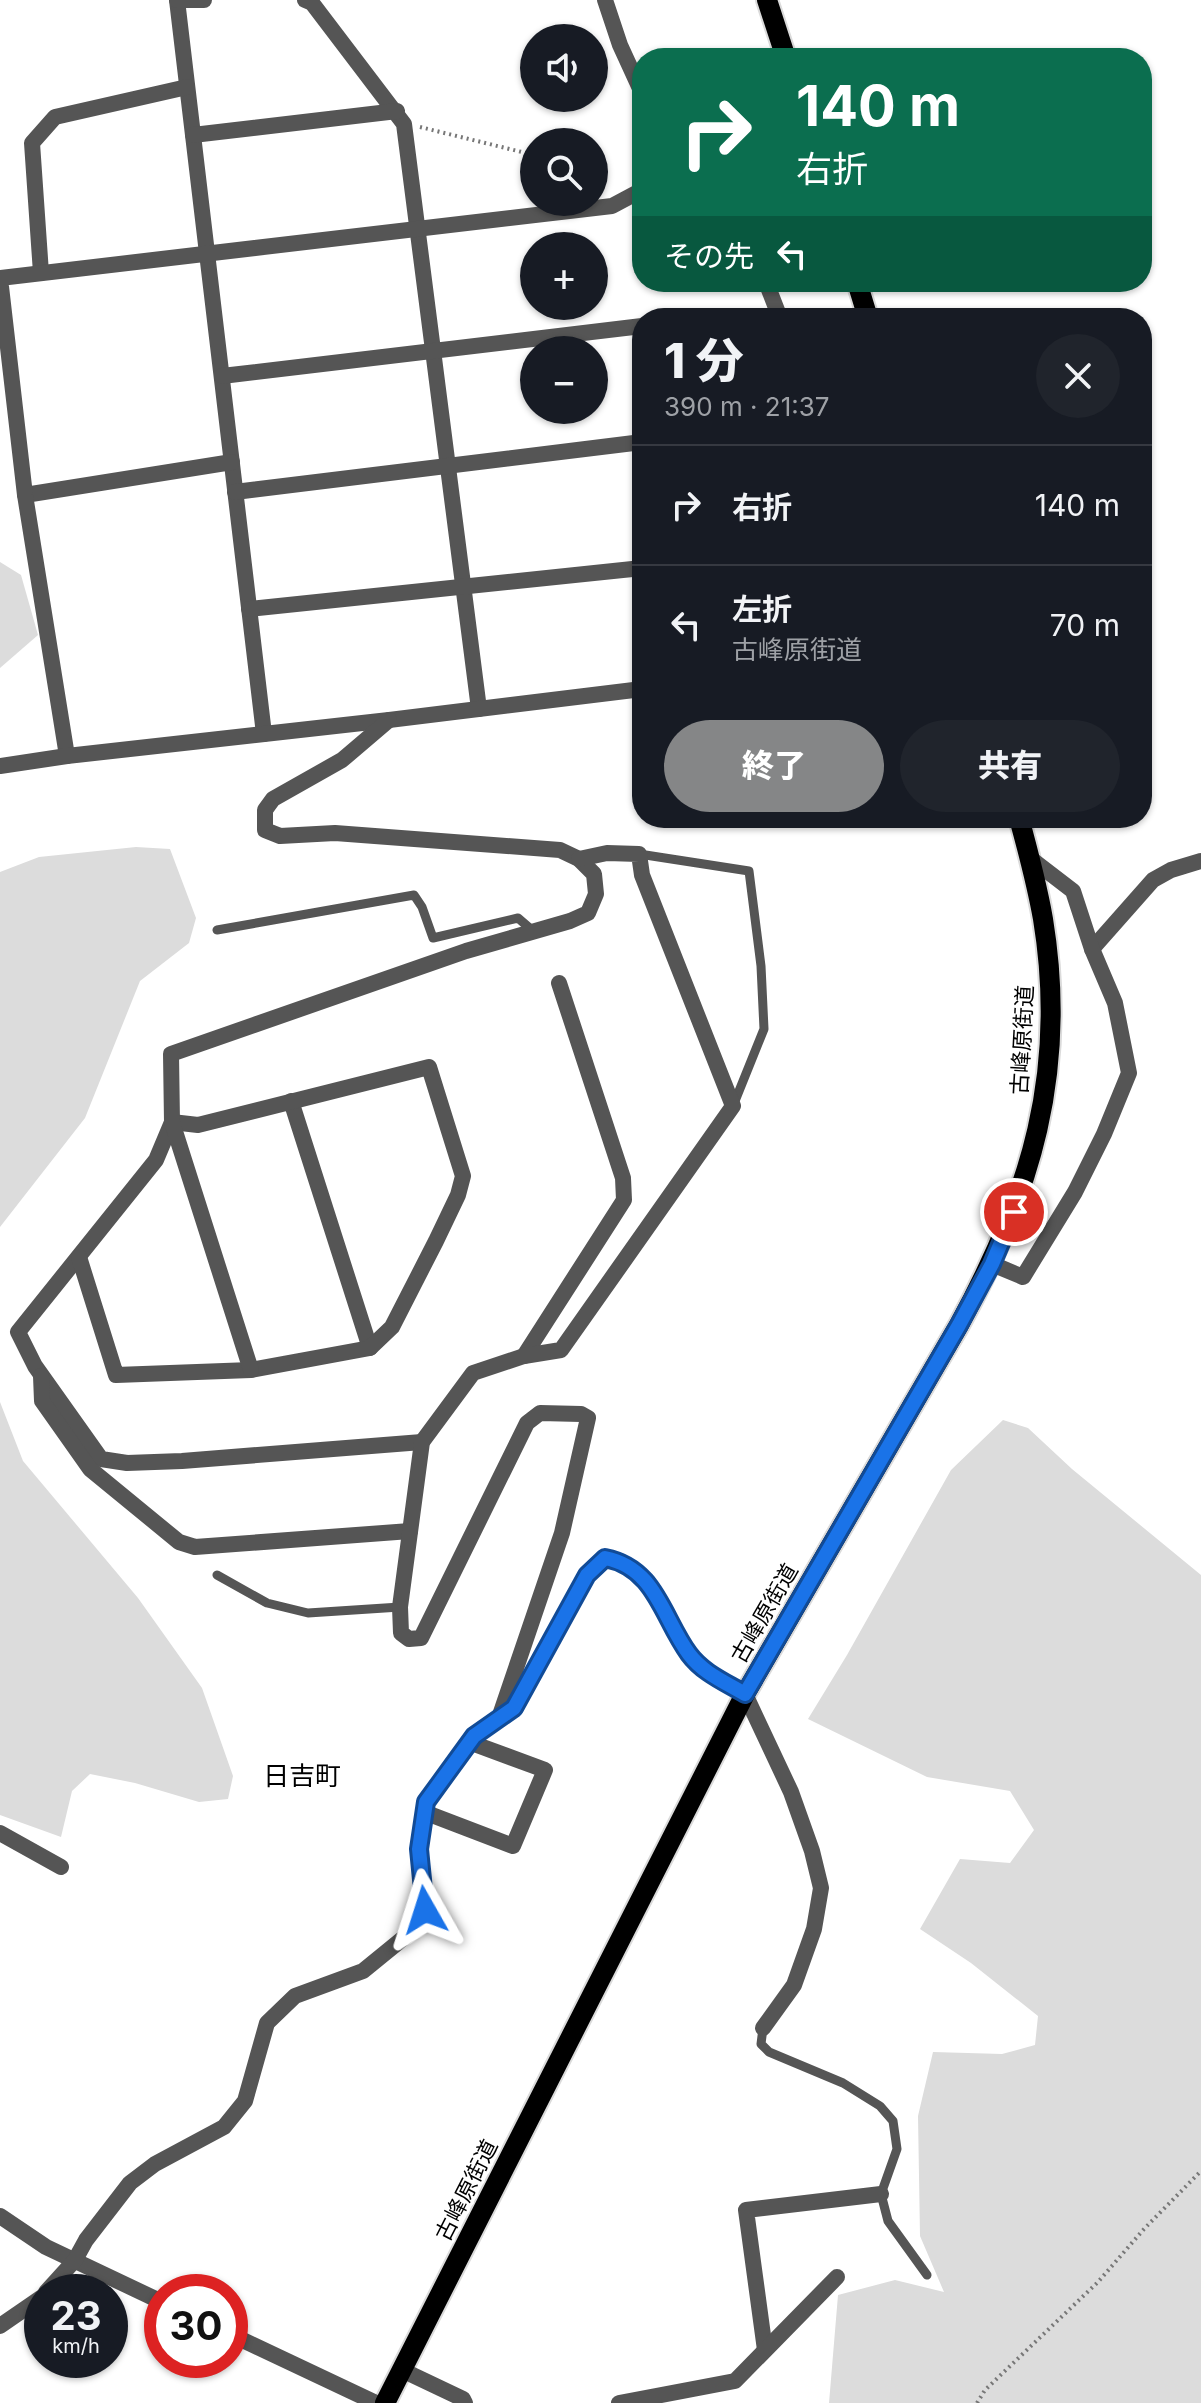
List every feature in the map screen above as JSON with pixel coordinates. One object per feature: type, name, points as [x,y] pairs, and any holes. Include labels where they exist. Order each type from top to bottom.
[{"type":"main road","points":[[767,0],[783,48]]},
{"type":"main road","name":"古峰原街道","points":[[385,2403],[745,1694],[992,1264],[1014,1212],[1032,1158],[1046,1085],[1050,984],[1043,920],[1022,828]]},
{"type":"street","points":[[204,0],[177,0],[264,734]]},
{"type":"street","points":[[305,0],[312,3],[401,117],[479,709]]},
{"type":"street","points":[[605,0],[632,71]]},
{"type":"street","points":[[41,273],[32,143],[55,117],[187,87]]},
{"type":"street","points":[[193,135],[401,117]]},
{"type":"street","points":[[67,756],[25,495],[0,278],[612,206],[632,195]]},
{"type":"street","points":[[222,376],[632,327]]},
{"type":"street","points":[[235,492],[632,443]]},
{"type":"street","points":[[25,495],[232,462]]},
{"type":"street","points":[[249,609],[632,569]]},
{"type":"street","points":[[0,766],[632,690]]},
{"type":"street","points":[[251,1370],[172,1122],[171,1054],[466,951],[570,921],[588,913],[596,894],[594,874],[579,859],[560,850],[335,833],[280,836],[265,830],[265,810],[273,799],[342,760],[389,720]]},
{"type":"street","points":[[499,1718],[562,1533],[588,1418],[581,1414],[540,1413],[527,1423],[421,1638],[409,1639],[401,1633],[400,1607],[422,1442],[473,1373],[524,1356],[561,1350],[733,1106],[642,875],[639,854],[607,853],[579,859]]},
{"type":"street","points":[[992,1264],[1023,1277],[1075,1192],[1104,1134],[1129,1073],[1115,1003],[1092,949],[1073,891],[1030,858]]},
{"type":"street","points":[[1092,949],[1153,880],[1171,870],[1201,861]]},
{"type":"street","points":[[524,1356],[624,1200],[623,1178],[559,983]]},
{"type":"street","points":[[79,1257],[116,1375],[251,1370],[370,1348],[392,1327],[458,1195],[463,1176],[429,1067],[198,1125],[172,1122]]},
{"type":"street","points":[[291,1101],[370,1348]]},
{"type":"street","points":[[172,1122],[156,1160],[18,1332],[41,1375],[101,1459],[127,1463],[182,1461],[422,1442]]},
{"type":"street","points":[[41,1375],[42,1401],[90,1469],[179,1542],[195,1547],[410,1531]]},
{"type":"street","points":[[62,2274],[130,2183],[155,2164],[224,2127],[245,2101],[267,2023],[295,1996],[363,1971],[417,1927],[425,1910],[419,1849],[426,1802],[469,1742],[514,1708],[587,1575],[605,1558],[620,1561],[648,1582],[689,1654],[704,1670],[745,1694],[791,1792],[812,1851],[821,1888],[814,1929],[794,1985],[763,2028]]},
{"type":"street","points":[[424,1812],[513,1846],[545,1770],[469,1742]]},
{"type":"street","points":[[0,1833],[61,1867]]},
{"type":"street","points":[[765,2350],[746,2210],[881,2194]]},
{"type":"street","points":[[0,2216],[46,2247],[144,2293]]},
{"type":"street","points":[[619,2403],[735,2381],[837,2277]]},
{"type":"street","points":[[0,2326],[24,2309]]},
{"type":"street","points":[[248,2343],[376,2403]]},
{"type":"street","points":[[402,2370],[463,2399],[465,2403]]},
{"type":"lane","points":[[639,854],[749,871],[761,966],[764,1029],[733,1106]]},
{"type":"lane","points":[[217,930],[414,895],[422,907],[433,938],[518,918],[533,931]]},
{"type":"lane","points":[[217,1575],[267,1603],[308,1613],[400,1607]]},
{"type":"lane","points":[[763,2028],[761,2044],[769,2052],[843,2083],[880,2106],[893,2121],[897,2149],[881,2194],[888,2221],[927,2275]]},
{"type":"path","points":[[401,117],[520,151]]},
{"type":"path","points":[[977,2403],[985,2390],[1098,2282],[1201,2171]]},
{"type":"shaded area","points":[[0,562],[21,575],[38,635],[0,668]]},
{"type":"shaded area","points":[[136,847],[170,849],[196,918],[189,943],[140,981],[85,1118],[0,1227],[0,872],[39,857]]},
{"type":"shaded area","points":[[0,1402],[23,1461],[138,1598],[202,1688],[233,1776],[228,1799],[199,1802],[135,1783],[90,1774],[72,1791],[61,1837],[0,1815]]},
{"type":"shaded area","points":[[1003,1420],[1028,1428],[1072,1469],[1201,1575],[1201,2403],[829,2403],[838,2295],[895,2280],[944,2292],[920,2236],[918,2116],[933,2052],[1002,2054],[1035,2045],[1038,2016],[971,1963],[920,1929],[960,1859],[1010,1863],[1034,1830],[1010,1791],[927,1777],[808,1719],[951,1470]]},
{"type":"district","name":"日吉町","points":[[302,1775]]},
{"type":"route","points":[[425,1910],[419,1849],[426,1802],[474,1736],[514,1708],[587,1575],[605,1558],[620,1561],[648,1582],[689,1654],[704,1670],[745,1694],[959,1325],[992,1264],[1014,1212]]}]
